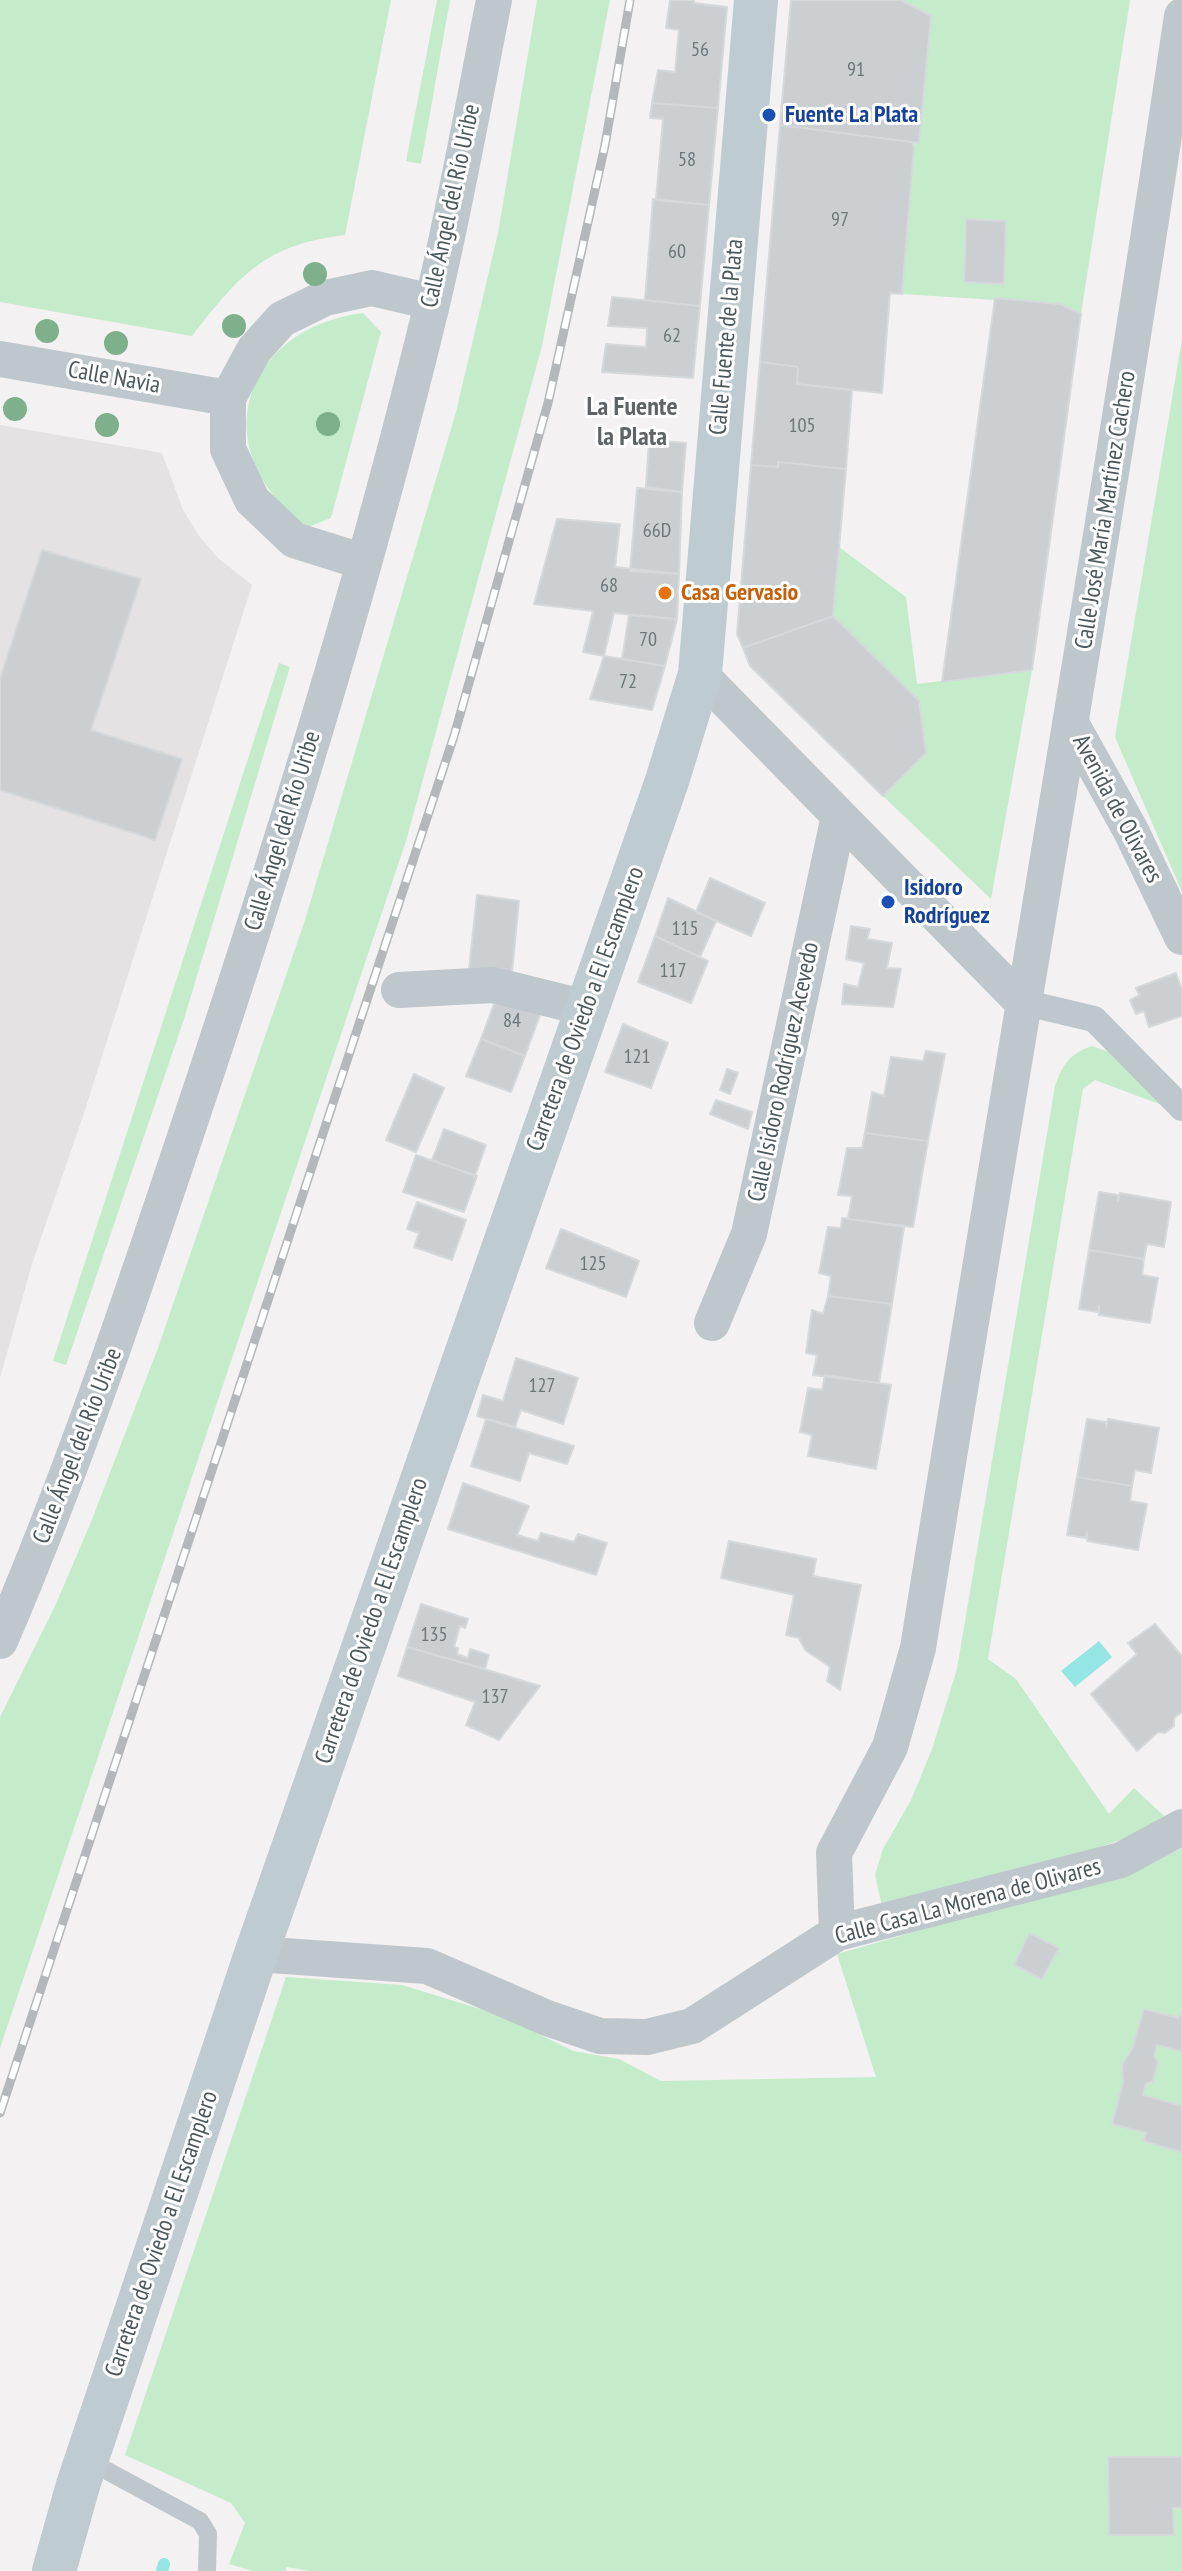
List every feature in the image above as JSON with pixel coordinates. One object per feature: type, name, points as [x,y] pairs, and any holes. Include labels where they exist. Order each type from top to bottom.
[{"type":"main road","name":"Calle Fuente de la Plata","points":[[700,674],[756,0]]},
{"type":"main road","name":"Carretera de Oviedo a El Escamplero","points":[[54,2571],[87,2460],[256,1954],[667,781],[700,674]]},
{"type":"street","name":"Calle Ángel del Río Uribe","points":[[0,1641],[51,1522],[108,1368],[263,902],[364,562],[432,302],[494,0]]},
{"type":"street","name":"Calle José María Martínez Cachero","points":[[837,1933],[834,1853],[890,1747],[918,1648],[1022,1002],[1072,725],[1182,16]]},
{"type":"street","points":[[364,562],[294,540],[252,500],[228,449],[228,398],[254,350],[282,319],[325,298],[372,288],[432,302]]},
{"type":"street","name":"Calle Navia","points":[[0,359],[228,398]]},
{"type":"street","points":[[700,674],[1022,1002],[1094,1019],[1182,1108]]},
{"type":"street","name":"Avenida de Olivares","points":[[1072,725],[1131,831],[1182,937]]},
{"type":"street","name":"Calle Isidoro Rodríguez Acevedo","points":[[712,1323],[749,1234],[839,816]]},
{"type":"street","points":[[399,990],[452,977],[586,1008]]},
{"type":"street","name":"Calle Casa La Morena de Olivares","points":[[256,1954],[427,1966],[547,2018],[600,2036],[647,2037],[692,2026],[837,1933],[1121,1860],[1182,1827]]},
{"type":"lane","points":[[87,2460],[200,2521],[208,2534],[207,2571]]},
{"type":"shaded area","points":[[0,425],[162,453],[183,510],[199,536],[218,558],[252,585],[83,1116],[32,1264],[0,1378]]},
{"type":"green space","points":[[0,0],[391,0],[345,235],[294,246],[256,266],[224,296],[192,336],[0,302]]},
{"type":"green space","points":[[437,0],[450,0],[421,164],[406,161]]},
{"type":"green space","points":[[537,0],[610,0],[542,346],[406,841],[0,2048],[0,1717],[56,1604],[158,1348],[305,920],[456,412],[498,233]]},
{"type":"green space","points":[[901,0],[1130,0],[1081,314],[1060,304],[902,294],[912,142],[919,143],[931,16]],"holes":[[[966,220],[1006,221],[1004,284],[964,281]]]},
{"type":"green space","points":[[363,313],[381,332],[331,518],[308,527],[275,498],[255,465],[247,431],[250,399],[264,368],[287,343],[321,324]]},
{"type":"green space","points":[[1182,339],[1182,892],[1115,737]]},
{"type":"green space","points":[[839,547],[906,597],[917,684],[1032,670],[991,899],[883,796],[926,753],[919,701],[833,616]]},
{"type":"green space","points":[[279,663],[290,667],[184,1019],[66,1365],[53,1361]]},
{"type":"green space","points":[[1092,1046],[1115,1054],[1175,1110],[1095,1080],[1083,1089],[988,1659],[1016,1679],[1109,1814],[1134,1788],[1164,1816],[1135,1835],[1088,1851],[882,1906],[875,1875],[883,1849],[911,1800],[932,1749],[957,1669],[1055,1086],[1068,1061]]},
{"type":"green space","points":[[1182,1848],[1182,2571],[310,2571],[287,2567],[285,2571],[253,2571],[229,2564],[245,2523],[231,2503],[125,2455],[286,1977],[402,1985],[500,2015],[573,2051],[619,2059],[661,2081],[876,2077],[837,1954],[1142,1867]]},
{"type":"water","points":[[1099,1641],[1112,1657],[1075,1687],[1061,1671]]},
{"type":"building","points":[[670,0],[694,0],[694,3],[727,7],[718,108],[652,103],[658,70],[675,72],[679,30],[666,28]]},
{"type":"building","points":[[791,0],[901,0],[931,16],[919,143],[780,125]]},
{"type":"building","points":[[652,103],[718,108],[709,205],[656,200],[663,119],[650,118]]},
{"type":"building","points":[[780,125],[912,142],[914,147],[902,294],[890,293],[882,393],[797,384],[798,367],[760,362]]},
{"type":"building","points":[[653,199],[709,205],[700,306],[645,300]]},
{"type":"building","points":[[966,219],[1006,221],[1004,284],[964,282]]},
{"type":"building","points":[[612,297],[700,306],[693,378],[602,372],[606,344],[646,347],[647,328],[608,326]]},
{"type":"building","points":[[995,298],[1060,304],[1081,314],[1032,670],[942,682]]},
{"type":"building","points":[[760,362],[798,367],[797,384],[852,390],[846,469],[778,462],[778,467],[751,465]]},
{"type":"building","points":[[649,440],[686,443],[682,492],[646,487]]},
{"type":"building","points":[[778,462],[846,469],[833,616],[743,648],[737,634],[751,465],[778,467]]},
{"type":"building","points":[[637,488],[682,492],[679,574],[630,571]]},
{"type":"building","points":[[557,519],[620,524],[615,567],[679,574],[677,619],[614,613],[604,656],[583,652],[593,611],[534,604]]},
{"type":"building","points":[[42,550],[141,579],[91,730],[182,759],[155,840],[0,790],[0,679]]},
{"type":"building","points":[[629,615],[677,619],[665,666],[622,659]]},
{"type":"building","points":[[833,616],[919,701],[926,753],[883,796],[750,666],[743,648]]},
{"type":"building","points":[[604,656],[665,666],[652,710],[590,699]]},
{"type":"building","points":[[710,878],[765,903],[751,936],[696,912]]},
{"type":"building","points":[[477,895],[519,901],[512,972],[469,969]]},
{"type":"building","points":[[668,898],[716,921],[700,957],[655,936]]},
{"type":"building","points":[[851,926],[870,929],[867,939],[892,943],[887,968],[901,969],[893,1007],[842,1004],[844,984],[858,987],[864,963],[846,959]]},
{"type":"building","points":[[655,936],[708,961],[691,1003],[638,982]]},
{"type":"building","points":[[1176,973],[1182,990],[1182,1016],[1149,1027],[1144,1011],[1136,1014],[1130,1000],[1139,995],[1136,988]]},
{"type":"building","points":[[494,1004],[544,1004],[525,1056],[481,1039]]},
{"type":"building","points":[[623,1024],[668,1043],[651,1088],[605,1072]]},
{"type":"building","points":[[481,1039],[525,1056],[511,1092],[466,1076]]},
{"type":"building","points":[[926,1051],[945,1054],[928,1141],[865,1133],[872,1092],[884,1096],[891,1057],[923,1061]]},
{"type":"building","points":[[727,1069],[738,1073],[730,1094],[720,1090]]},
{"type":"building","points":[[414,1074],[444,1088],[416,1152],[386,1140]]},
{"type":"building","points":[[716,1100],[752,1112],[748,1129],[710,1114]]},
{"type":"building","points":[[444,1129],[486,1145],[475,1176],[432,1160]]},
{"type":"building","points":[[865,1133],[928,1141],[913,1227],[848,1219],[852,1196],[838,1195],[847,1148],[862,1148]]},
{"type":"building","points":[[416,1155],[477,1176],[464,1212],[403,1192]]},
{"type":"building","points":[[1099,1192],[1118,1195],[1118,1201],[1120,1193],[1171,1202],[1164,1247],[1147,1244],[1144,1259],[1089,1250]]},
{"type":"building","points":[[417,1202],[466,1220],[452,1260],[414,1247],[419,1233],[407,1229]]},
{"type":"building","points":[[842,1218],[904,1227],[892,1304],[828,1296],[831,1276],[819,1273],[828,1227],[841,1228]]},
{"type":"building","points":[[561,1229],[639,1261],[626,1297],[546,1268]]},
{"type":"building","points":[[1089,1250],[1144,1259],[1142,1275],[1158,1278],[1150,1323],[1099,1315],[1099,1306],[1098,1312],[1079,1309]]},
{"type":"building","points":[[828,1296],[892,1304],[879,1383],[813,1375],[817,1355],[806,1353],[812,1310],[823,1314]]},
{"type":"building","points":[[516,1358],[578,1378],[563,1424],[521,1410],[515,1427],[477,1416],[483,1395],[503,1401]]},
{"type":"building","points":[[825,1375],[891,1385],[876,1469],[808,1456],[812,1435],[800,1432],[808,1388],[822,1390]]},
{"type":"building","points":[[486,1419],[574,1446],[567,1464],[529,1453],[520,1481],[471,1466]]},
{"type":"building","points":[[1087,1419],[1106,1422],[1106,1428],[1108,1419],[1159,1428],[1151,1473],[1135,1470],[1132,1486],[1077,1477]]},
{"type":"building","points":[[1077,1477],[1132,1486],[1130,1501],[1147,1504],[1138,1550],[1087,1541],[1087,1532],[1086,1538],[1067,1535]]},
{"type":"building","points":[[463,1483],[529,1506],[517,1535],[538,1541],[541,1533],[574,1542],[578,1534],[607,1543],[596,1575],[448,1529]]},
{"type":"building","points":[[729,1541],[816,1559],[813,1576],[861,1585],[840,1690],[827,1681],[830,1667],[805,1650],[799,1638],[786,1635],[794,1595],[721,1578]]},
{"type":"building","points":[[421,1604],[468,1619],[465,1628],[460,1626],[454,1647],[458,1648],[457,1654],[468,1658],[470,1649],[489,1655],[485,1669],[407,1647]]},
{"type":"building","points":[[1155,1624],[1182,1656],[1182,1712],[1174,1718],[1174,1726],[1165,1733],[1158,1732],[1137,1751],[1091,1694],[1137,1654],[1128,1643]]},
{"type":"building","points":[[407,1647],[540,1686],[499,1740],[466,1725],[475,1702],[398,1676]]},
{"type":"building","points":[[1029,1933],[1059,1948],[1042,1979],[1014,1965]]},
{"type":"building","points":[[1144,2009],[1178,2018],[1182,2011],[1182,2052],[1157,2045],[1154,2056],[1158,2062],[1153,2081],[1146,2084],[1143,2095],[1182,2106],[1182,2152],[1143,2141],[1146,2133],[1112,2124],[1123,2083],[1122,2065],[1132,2049]]},
{"type":"building","points":[[1108,2457],[1182,2457],[1182,2508],[1173,2508],[1174,2535],[1109,2535]]},
{"type":"waterway","points":[[162,2571],[164,2564]]},
{"type":"railway","points":[[0,2113],[454,736],[548,403],[605,145],[630,0]]},
{"type":"place","name":"Fuente La Plata","points":[[769,115]]},
{"type":"place","name":"Casa Gervasio","points":[[665,593]]},
{"type":"place","name":"Isidoro Rodríguez","points":[[888,902]]},
{"type":"district","name":"La Fuente la Plata","points":[[632,423]]}]
